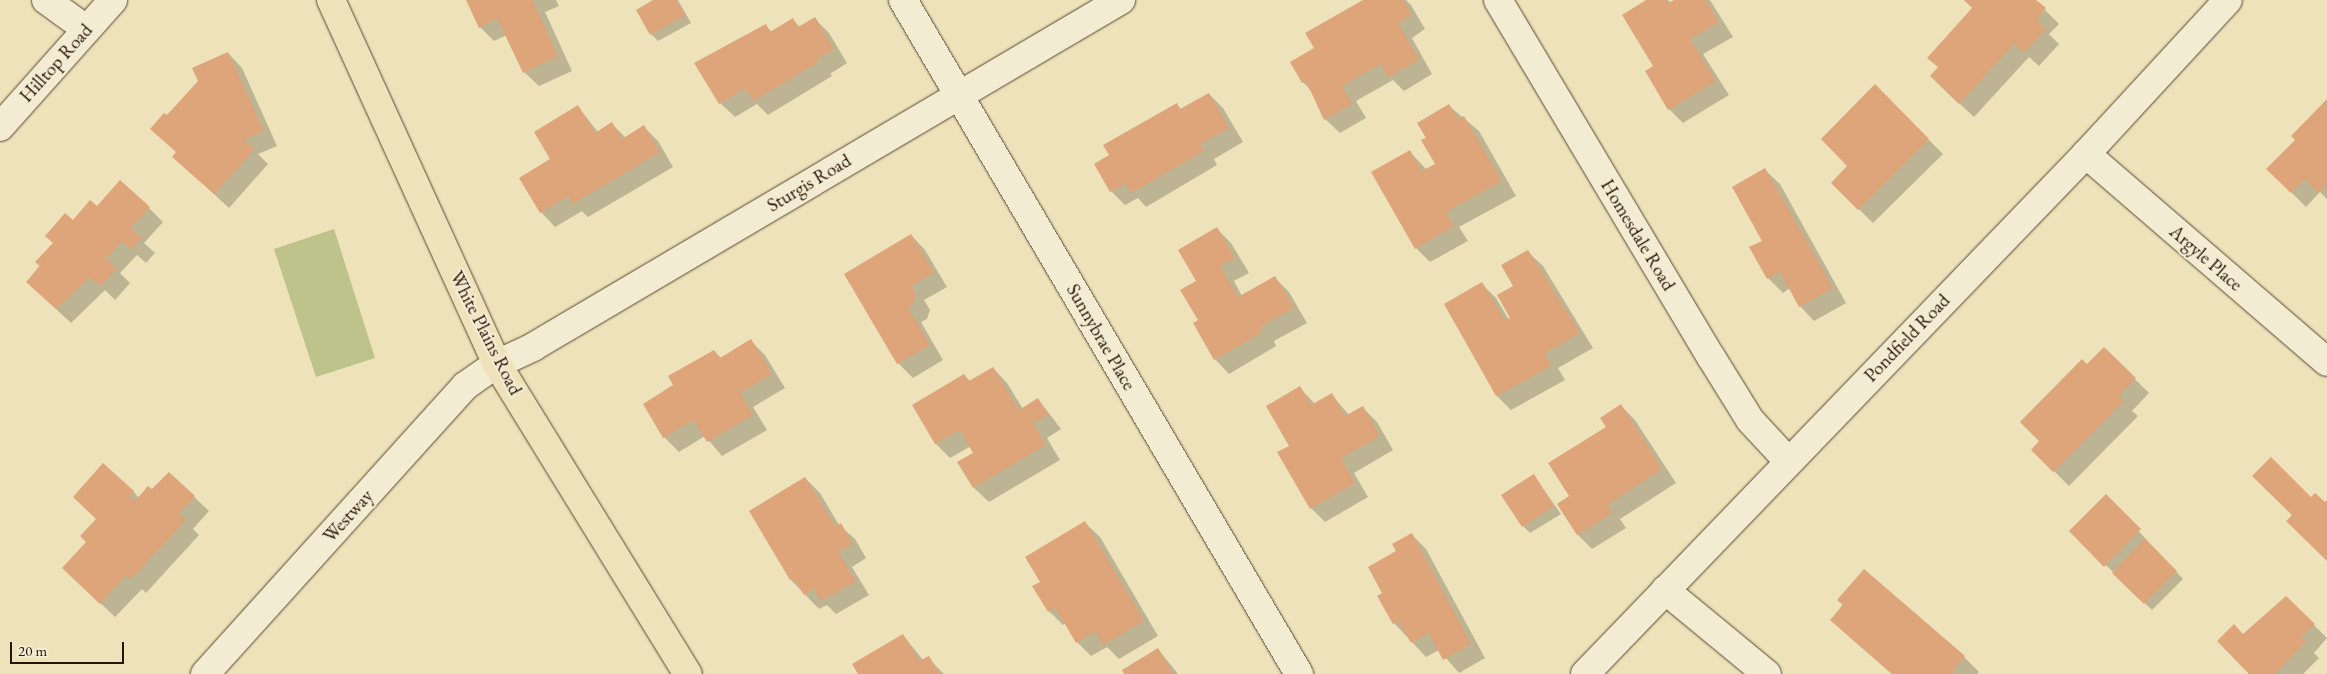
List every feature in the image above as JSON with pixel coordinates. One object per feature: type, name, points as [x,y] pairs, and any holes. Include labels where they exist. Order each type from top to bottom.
[{"type":"main road","name":"White Plains Road","points":[[331,0],[497,364],[688,674]]},
{"type":"street","points":[[46,0],[86,29]]},
{"type":"street","name":"Hilltop Road","points":[[0,127],[113,0]]},
{"type":"street","name":"Sunnybrae Place","points":[[903,0],[1299,674]]},
{"type":"street","name":"Sturgis Road","points":[[497,364],[533,347],[1121,0]]},
{"type":"street","name":"Homesdale Road","points":[[1498,0],[1750,420],[1788,461]]},
{"type":"street","name":"Pondfield Road","points":[[1585,674],[1788,461],[2086,154],[2228,0]]},
{"type":"street","name":"Argyle Place","points":[[2086,154],[2327,362]]},
{"type":"street","name":"Westway","points":[[205,674],[465,386],[497,364]]},
{"type":"street","points":[[1665,590],[1767,674]]},
{"type":"green space","points":[[334,229],[375,358],[316,377],[274,249]]},
{"type":"building","points":[[466,0],[532,0],[558,56],[523,73],[497,18],[479,28]]},
{"type":"building","points":[[653,0],[676,0],[685,15],[650,35],[636,10]]},
{"type":"building","points":[[1363,0],[1403,0],[1412,15],[1398,23],[1419,60],[1388,77],[1381,64],[1342,86],[1352,104],[1324,120],[1306,81],[1302,83],[1290,62],[1314,48],[1305,33]]},
{"type":"building","points":[[1646,0],[1666,0],[1668,3],[1674,0],[1706,0],[1719,22],[1690,39],[1716,81],[1668,110],[1645,71],[1653,66],[1622,15]]},
{"type":"building","points":[[1964,0],[2036,0],[2046,8],[2036,20],[2046,29],[2024,53],[2014,44],[1959,104],[1930,76],[1938,67],[1927,58],[1972,8]]},
{"type":"building","points":[[815,17],[834,49],[817,59],[819,62],[753,101],[745,88],[719,104],[694,63],[766,24],[770,32],[793,18],[798,27]]},
{"type":"building","points":[[228,52],[264,131],[244,140],[255,149],[214,194],[172,157],[176,152],[150,129],[164,113],[167,115],[198,81],[192,68]]},
{"type":"building","points":[[1875,84],[1929,139],[1858,210],[1831,183],[1847,166],[1821,139]]},
{"type":"building","points":[[1209,93],[1229,128],[1200,144],[1204,151],[1131,193],[1125,183],[1110,192],[1094,164],[1109,155],[1103,145],[1177,103],[1180,109]]},
{"type":"building","points":[[2327,99],[2327,184],[2319,193],[2305,179],[2291,193],[2266,169],[2295,140],[2291,136]]},
{"type":"building","points":[[1449,104],[1458,119],[1464,116],[1502,181],[1446,212],[1454,226],[1415,249],[1371,172],[1410,150],[1422,171],[1435,164],[1421,140],[1426,138],[1417,123]]},
{"type":"building","points":[[578,105],[595,133],[612,122],[622,139],[644,125],[660,152],[573,204],[569,196],[540,213],[519,178],[550,159],[534,132]]},
{"type":"building","points":[[1765,168],[1833,288],[1799,307],[1780,272],[1767,279],[1749,247],[1762,241],[1732,187]]},
{"type":"building","points":[[120,180],[150,207],[130,228],[142,238],[131,250],[122,241],[106,259],[117,268],[100,286],[90,277],[56,309],[26,282],[40,266],[35,262],[53,243],[45,236],[65,213],[73,220],[90,200],[97,206]]},
{"type":"building","points":[[1217,227],[1235,258],[1220,266],[1238,297],[1275,276],[1294,308],[1260,327],[1263,332],[1214,360],[1193,323],[1198,320],[1180,290],[1196,281],[1178,250]]},
{"type":"building","points":[[911,234],[934,272],[911,286],[916,294],[913,304],[908,308],[930,345],[897,364],[844,274]]},
{"type":"building","points":[[1528,250],[1580,333],[1545,353],[1551,366],[1496,396],[1444,304],[1482,282],[1505,321],[1510,318],[1497,295],[1513,286],[1501,265]]},
{"type":"building","points":[[751,339],[772,374],[740,393],[753,415],[707,442],[694,420],[663,438],[643,404],[673,385],[668,376],[714,350],[720,358]]},
{"type":"building","points":[[2104,347],[2136,378],[2119,395],[2124,401],[2053,472],[2031,450],[2039,441],[2020,422],[2082,359],[2087,364]]},
{"type":"building","points":[[993,367],[1019,410],[1038,398],[1048,415],[1033,423],[1046,445],[973,488],[957,462],[973,453],[960,430],[935,444],[912,405],[964,374],[969,381]]},
{"type":"building","points":[[1300,386],[1311,405],[1332,393],[1345,416],[1363,406],[1380,436],[1341,458],[1355,483],[1310,509],[1277,452],[1289,446],[1266,406]]},
{"type":"building","points":[[1621,404],[1662,469],[1607,505],[1612,513],[1577,535],[1557,504],[1569,496],[1548,463],[1606,427],[1600,418]]},
{"type":"building","points":[[2271,457],[2311,497],[2315,493],[2325,502],[2327,500],[2327,561],[2286,521],[2292,515],[2252,476]]},
{"type":"building","points":[[103,463],[134,491],[129,496],[135,501],[148,486],[152,489],[169,472],[195,496],[179,514],[186,520],[131,579],[126,575],[100,604],[62,568],[86,542],[80,536],[96,519],[73,497]]},
{"type":"building","points":[[1534,474],[1554,506],[1522,527],[1501,495]]},
{"type":"building","points":[[805,477],[835,526],[841,523],[853,544],[838,552],[856,581],[821,601],[814,589],[804,595],[794,579],[790,580],[749,511]]},
{"type":"building","points":[[2106,494],[2141,529],[2104,567],[2069,531]]},
{"type":"building","points":[[1085,521],[1144,621],[1103,645],[1095,631],[1076,643],[1055,607],[1048,612],[1032,586],[1040,582],[1025,557]]},
{"type":"building","points":[[1412,533],[1471,644],[1443,660],[1429,633],[1411,643],[1398,621],[1393,624],[1377,596],[1382,593],[1368,567],[1396,551],[1392,544]]},
{"type":"building","points":[[2145,539],[2177,571],[2144,604],[2112,573]]},
{"type":"building","points":[[1864,569],[1965,656],[1952,672],[1955,674],[1892,674],[1830,620],[1843,605],[1837,600]]},
{"type":"building","points":[[2286,596],[2315,624],[2301,637],[2306,642],[2275,674],[2249,674],[2217,641],[2234,624],[2243,634]]},
{"type":"building","points":[[903,634],[919,661],[929,656],[940,674],[858,674],[852,664]]},
{"type":"building","points":[[1158,648],[1173,674],[1124,674],[1122,670]]}]
